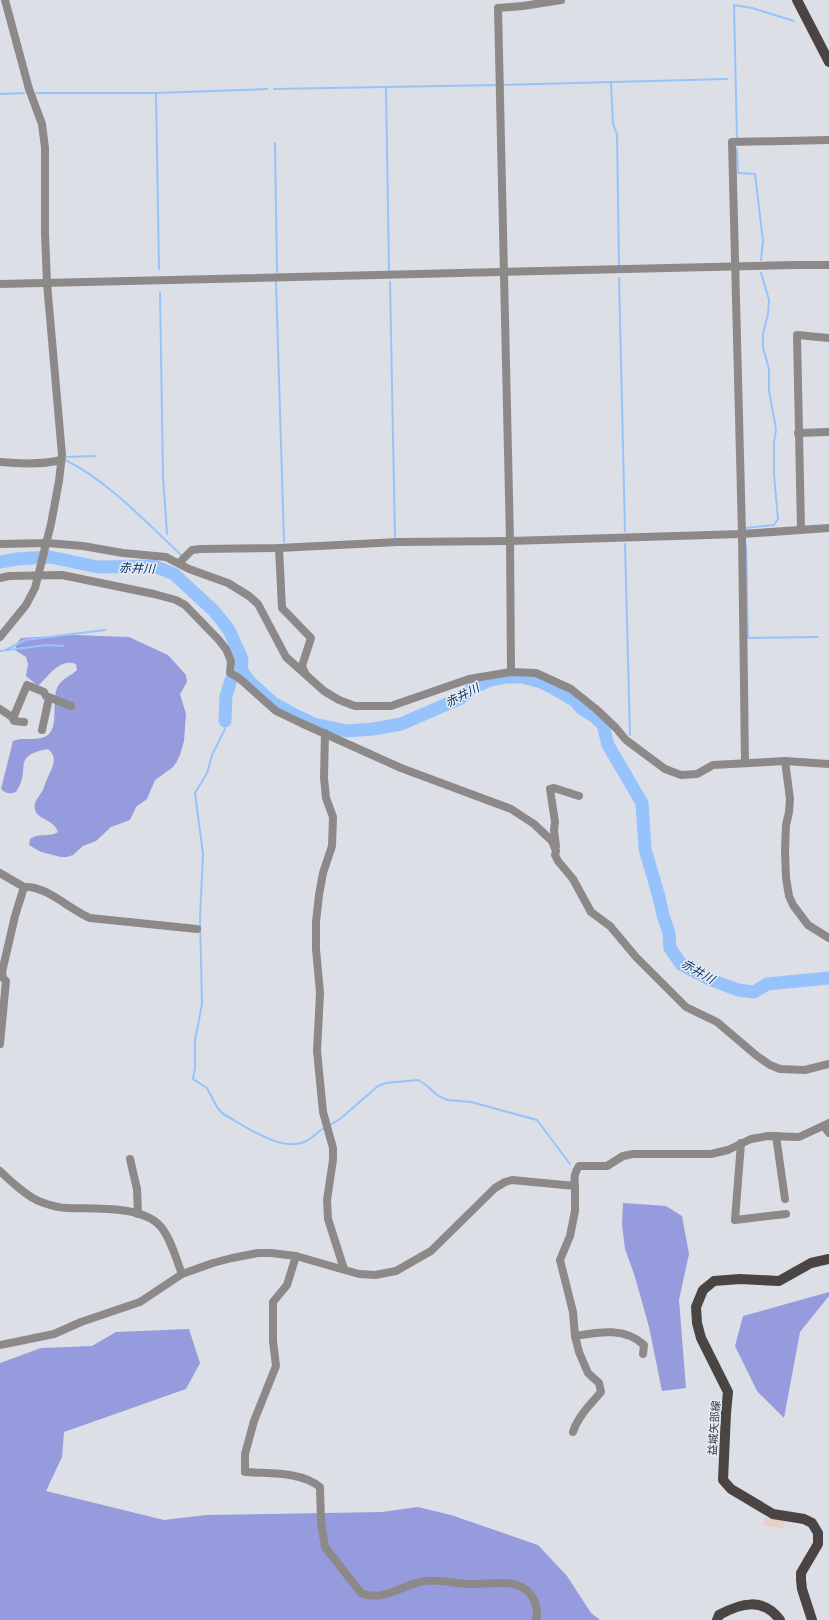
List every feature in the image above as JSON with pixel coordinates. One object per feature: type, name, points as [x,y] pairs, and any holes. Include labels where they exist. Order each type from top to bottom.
[{"type":"main road","points":[[797,0],[829,62]]},
{"type":"main road","name":"益城矢部線","points":[[812,1620],[802,1589],[801,1573],[818,1544],[818,1534],[812,1523],[804,1519],[773,1514],[731,1489],[722,1480],[728,1392],[701,1338],[697,1323],[696,1307],[702,1290],[714,1281],[740,1279],[779,1281],[811,1263],[829,1258]]},
{"type":"main road","points":[[717,1620],[719,1615],[734,1607],[757,1604],[768,1607],[780,1620]]},
{"type":"street","points":[[0,637],[26,606],[32,596],[40,573],[59,481],[62,455],[47,283],[45,233],[45,148],[42,124],[29,89],[5,0]]},
{"type":"street","points":[[511,672],[510,541],[498,8],[561,0]]},
{"type":"street","points":[[745,763],[742,534],[732,142],[829,140]]},
{"type":"street","points":[[0,284],[504,271],[829,265]]},
{"type":"street","points":[[801,530],[797,336],[829,338]]},
{"type":"street","points":[[798,433],[829,432]]},
{"type":"street","points":[[0,462],[26,464],[49,463],[61,460]]},
{"type":"street","points":[[179,563],[192,550],[279,548],[398,542],[510,541],[742,534],[829,528]]},
{"type":"street","points":[[0,544],[83,546],[123,553],[166,557],[204,575],[228,583],[249,596],[258,604],[286,657],[324,691],[339,700],[355,706],[381,707],[403,702],[469,679],[511,672],[536,673],[571,689],[601,714],[626,740],[665,769],[680,775],[698,774],[713,765],[785,761],[829,764]]},
{"type":"street","points":[[279,548],[282,608],[311,638],[302,666],[308,678]]},
{"type":"street","points":[[0,578],[40,573],[154,594],[176,600],[185,605],[226,649],[231,661],[230,673],[239,678],[276,711],[401,768],[511,809],[534,824],[552,841],[556,851]]},
{"type":"street","points":[[12,716],[14,716],[27,685],[44,692],[49,698],[71,706]]},
{"type":"street","points":[[42,730],[49,698]]},
{"type":"street","points":[[0,709],[12,716],[14,721],[24,722]]},
{"type":"street","points":[[325,733],[324,778],[326,798],[333,817],[333,824],[332,846],[323,873],[318,895],[316,949],[320,993],[317,1050],[321,1100],[325,1124],[332,1148],[333,1160],[327,1200],[328,1219],[344,1269]]},
{"type":"street","points":[[785,761],[790,799],[786,825],[785,851],[786,878],[789,896],[793,905],[808,925],[829,938]]},
{"type":"street","points":[[579,796],[554,788],[550,789],[555,822],[555,855],[573,879],[591,912],[610,926],[641,962],[686,1007],[717,1022],[757,1056],[770,1065],[780,1069],[805,1070],[829,1064]]},
{"type":"street","points":[[0,873],[24,887],[40,890],[62,901],[79,914],[90,918],[197,929]]},
{"type":"street","points":[[0,1044],[6,981],[3,978],[2,972],[15,916],[24,887]]},
{"type":"street","points":[[573,1432],[575,1425],[582,1415],[601,1392],[599,1383],[588,1373],[579,1352],[575,1336],[573,1312],[560,1260],[570,1236],[575,1211],[574,1177],[579,1166],[607,1166],[623,1156],[633,1154],[711,1154],[728,1150],[751,1138],[776,1136],[799,1137],[827,1127]]},
{"type":"street","points":[[776,1136],[786,1199]]},
{"type":"street","points":[[741,1143],[735,1220],[786,1214]]},
{"type":"street","points":[[130,1159],[136,1189],[138,1214]]},
{"type":"street","points":[[0,1171],[12,1183],[39,1202],[66,1208],[98,1208],[138,1214],[151,1218],[160,1226],[167,1236],[182,1274]]},
{"type":"street","points":[[0,1345],[54,1334],[81,1322],[140,1302],[182,1274],[213,1263],[258,1253],[296,1256],[359,1274],[375,1275],[396,1271],[431,1251],[495,1188],[505,1182],[512,1180],[575,1186]]},
{"type":"street","points":[[296,1256],[287,1285],[273,1302],[273,1341],[276,1366],[254,1421],[245,1454],[245,1472],[288,1475],[312,1481],[320,1486],[321,1522],[325,1547],[361,1593],[369,1597],[381,1596],[424,1581],[440,1580],[471,1584],[510,1583],[523,1588],[532,1595],[537,1606],[536,1620]]},
{"type":"street","points":[[575,1336],[601,1332],[622,1333],[637,1338],[644,1345],[643,1354]]},
{"type":"shaded area","points":[[74,635],[129,637],[168,655],[186,675],[187,682],[180,694],[186,714],[184,741],[176,763],[172,768],[155,780],[147,799],[136,807],[130,820],[111,827],[96,841],[83,846],[73,855],[61,857],[41,852],[29,845],[30,839],[34,837],[51,835],[58,832],[53,824],[39,816],[35,810],[36,801],[43,790],[54,763],[51,752],[48,749],[29,755],[25,760],[22,777],[16,792],[8,793],[1,789],[13,741],[22,739],[36,739],[45,737],[49,734],[54,724],[55,697],[58,686],[62,681],[77,670],[76,664],[70,663],[59,666],[38,686],[26,676],[28,664],[26,657],[15,650],[17,643],[21,638]]},
{"type":"shaded area","points":[[623,1203],[666,1206],[682,1216],[689,1254],[679,1300],[686,1388],[662,1391],[649,1327],[635,1277],[625,1249],[622,1225]]},
{"type":"shaded area","points":[[829,1292],[829,1296],[800,1332],[784,1418],[757,1391],[735,1346],[743,1316]]},
{"type":"shaded area","points":[[189,1329],[200,1363],[186,1389],[64,1432],[62,1457],[46,1491],[164,1520],[206,1515],[382,1512],[418,1507],[451,1515],[538,1545],[567,1576],[591,1613],[600,1620],[0,1620],[0,1363],[41,1348],[92,1346],[116,1332]]},
{"type":"shaded area","points":[[765,1517],[785,1521],[783,1529],[763,1525]]},
{"type":"waterway","points":[[737,140],[734,5],[752,8],[794,21]]},
{"type":"waterway","points":[[502,85],[727,79]]},
{"type":"waterway","points":[[611,83],[613,124],[617,134],[619,265]]},
{"type":"waterway","points":[[274,89],[498,85]]},
{"type":"waterway","points":[[386,88],[389,271]]},
{"type":"waterway","points":[[36,93],[156,93],[267,89]]},
{"type":"waterway","points":[[0,94],[24,93]]},
{"type":"waterway","points":[[156,93],[159,269]]},
{"type":"waterway","points":[[275,143],[277,272]]},
{"type":"waterway","points":[[737,149],[738,173],[755,174],[763,241],[761,260]]},
{"type":"waterway","points":[[746,528],[774,525],[778,519],[774,475],[774,443],[776,429],[769,391],[769,369],[763,348],[763,334],[768,314],[769,300],[761,273]]},
{"type":"waterway","points":[[619,278],[625,531]]},
{"type":"waterway","points":[[276,281],[284,542]]},
{"type":"waterway","points":[[390,282],[395,538]]},
{"type":"waterway","points":[[160,293],[163,476],[167,534]]},
{"type":"waterway","points":[[67,457],[95,456]]},
{"type":"waterway","points":[[65,460],[81,469],[111,490],[181,555]]},
{"type":"waterway","points":[[625,544],[630,735]]},
{"type":"waterway","points":[[746,546],[748,638],[818,637]]},
{"type":"waterway","name":"赤井川","points":[[0,562],[17,559],[50,557],[98,567],[154,566],[174,574],[214,611],[229,630],[242,659],[241,669],[249,681],[273,703],[314,724],[347,731],[373,729],[401,724],[461,698],[471,689],[490,680],[506,677],[522,677],[541,682],[555,689],[574,700],[582,709],[595,717],[603,725],[608,745],[642,803],[645,849],[669,933],[670,948],[681,964],[709,979],[738,990],[754,992],[767,984],[829,978]]},
{"type":"waterway","points":[[6,650],[25,640],[105,630]]},
{"type":"waterway","points":[[0,651],[47,645],[63,646]]},
{"type":"waterway","points":[[225,721],[226,696],[231,680]]},
{"type":"waterway","points":[[225,729],[212,755],[207,773],[195,793],[203,854],[200,918],[202,1004],[195,1040],[195,1068],[193,1079],[207,1088],[217,1107],[223,1114],[262,1136],[284,1143],[294,1144],[309,1140],[324,1128]]},
{"type":"waterway","points":[[330,1125],[340,1119],[378,1086],[386,1083],[418,1080],[437,1095],[447,1100],[471,1102],[537,1120],[570,1164]]}]
